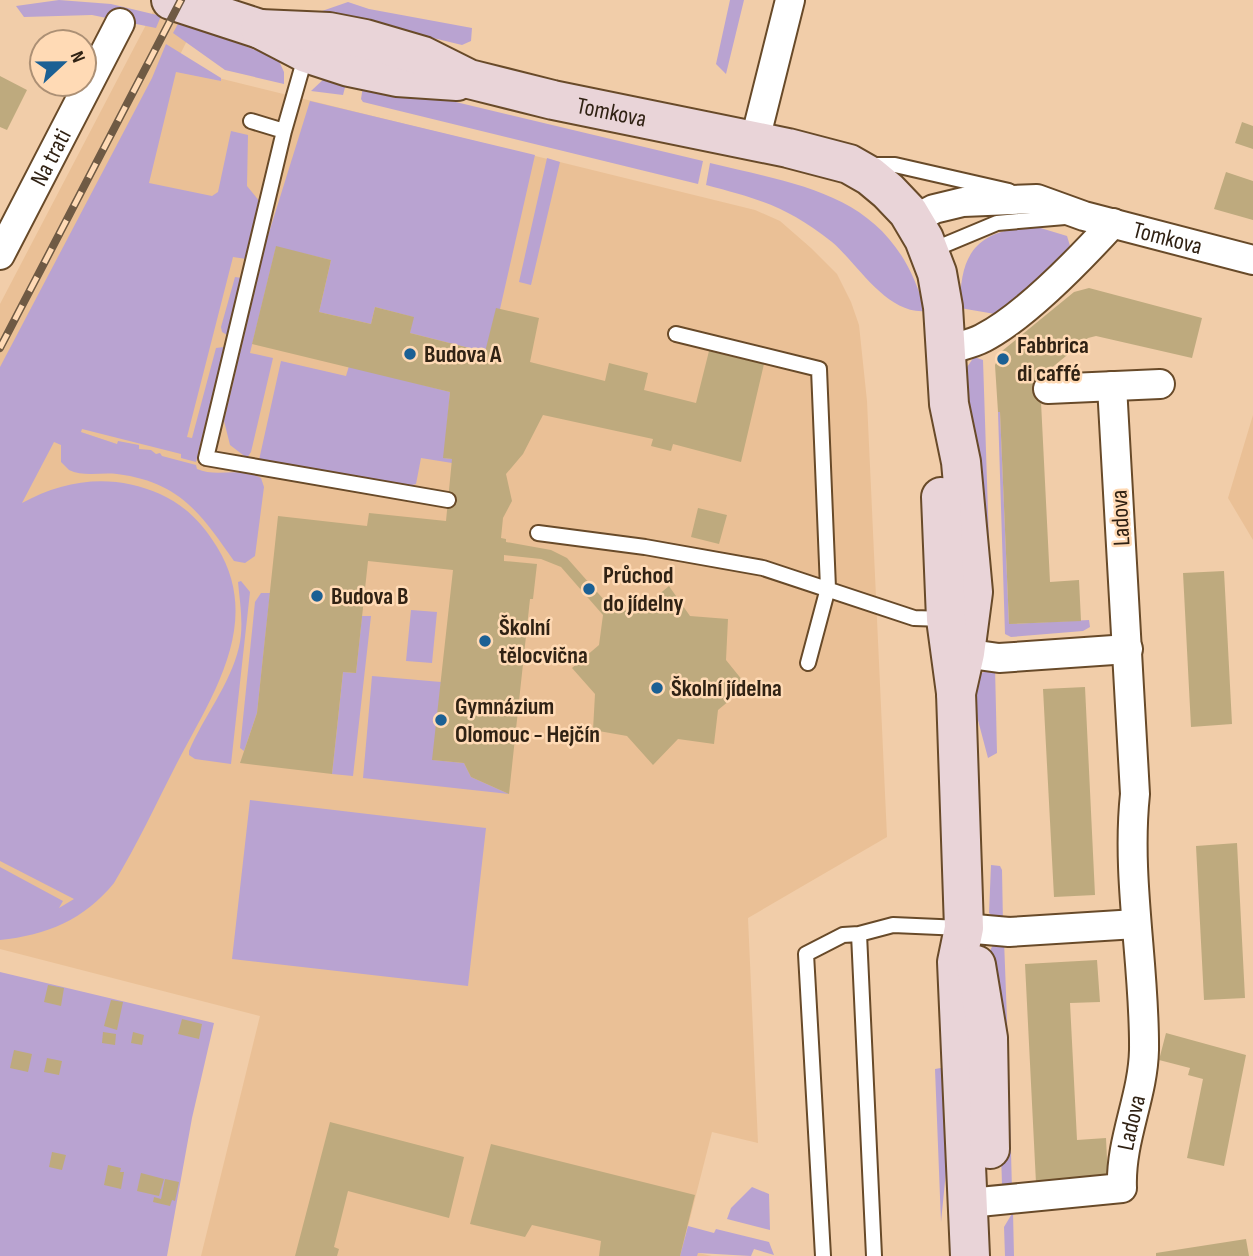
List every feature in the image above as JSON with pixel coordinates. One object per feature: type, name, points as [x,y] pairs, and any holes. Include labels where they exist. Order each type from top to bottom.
[{"type":"main road","name":"Tomkova","points":[[171,0],[260,29],[306,53],[349,67],[428,81],[469,79]]},
{"type":"main road","name":"Tomkova","points":[[260,29],[330,32],[365,39],[423,56],[469,79],[553,100],[755,140],[855,167],[888,191],[921,236]]},
{"type":"main road","points":[[921,236],[940,284],[950,404],[961,461],[973,592],[953,641],[964,928],[977,971],[988,1038],[980,1202],[970,1256]]},
{"type":"main road","points":[[980,1202],[991,1256]]},
{"type":"street","points":[[755,140],[790,0]]},
{"type":"street","name":"Na trati","points":[[0,255],[120,23]]},
{"type":"street","name":"Tomkova","points":[[921,236],[934,209],[963,202],[1037,199],[1084,216],[1253,260]]},
{"type":"street","points":[[947,350],[979,340],[1001,327],[1079,260],[1112,223]]},
{"type":"street","points":[[1048,389],[1160,384]]},
{"type":"street","name":"Ladova","points":[[980,1202],[1122,1188],[1124,1150],[1144,1051],[1132,844],[1135,794],[1112,386]]},
{"type":"street","points":[[953,641],[999,658],[1128,649]]},
{"type":"street","points":[[964,928],[1009,932],[1136,925]]},
{"type":"lane","points":[[306,53],[284,131],[206,458],[448,500]]},
{"type":"lane","points":[[251,121],[284,131]]},
{"type":"lane","name":"Tomkova","points":[[855,167],[895,165],[1037,199]]},
{"type":"lane","name":"Tomkova","points":[[921,236],[974,231],[1007,220],[1084,216]]},
{"type":"lane","points":[[676,334],[819,369],[828,588],[808,663]]},
{"type":"lane","points":[[538,533],[645,547],[763,568],[900,612],[953,641]]},
{"type":"lane","points":[[822,1256],[806,954],[843,935],[859,934],[893,925],[964,928]]},
{"type":"lane","points":[[859,934],[874,1256]]},
{"type":"shaded area","points":[[59,0],[111,4],[161,16],[156,28],[92,15],[24,17],[16,6]]},
{"type":"shaded area","name":"Gymnázium Olomouc - Hejčín","points":[[159,0],[207,0],[174,67],[755,210],[780,221],[811,248],[837,274],[851,302],[859,325],[867,401],[887,837],[748,918],[758,1143],[712,1132],[684,1242],[698,1253],[712,1256],[201,1256],[260,1016],[0,949],[0,304]]},
{"type":"shaded area","points":[[730,0],[744,0],[726,74],[716,64]]},
{"type":"shaded area","points":[[348,2],[369,9],[472,28],[471,41],[462,45],[322,11]]},
{"type":"shaded area","points":[[180,20],[278,59],[284,72],[284,84],[225,70],[173,33]]},
{"type":"shaded area","points":[[166,44],[221,78],[221,81],[176,72],[149,183],[212,196],[218,192],[231,131],[248,135],[247,186],[260,202],[246,259],[233,257],[187,437],[192,438],[216,348],[224,347],[196,462],[181,458],[181,454],[82,429],[81,432],[117,444],[118,441],[139,445],[139,449],[151,450],[212,473],[245,473],[261,478],[264,487],[255,556],[245,563],[234,561],[211,529],[187,503],[157,484],[117,474],[86,474],[69,470],[61,462],[61,445],[54,442],[22,503],[72,484],[107,481],[143,487],[169,498],[193,516],[217,547],[230,575],[235,604],[234,631],[217,686],[114,883],[90,907],[49,930],[0,940],[0,867],[63,901],[59,908],[74,899],[0,861],[0,367],[152,78]]},
{"type":"shaded area","points":[[327,76],[348,76],[343,95],[311,91]]},
{"type":"shaded area","points":[[364,80],[703,161],[698,184],[363,102],[361,99]]},
{"type":"shaded area","points":[[310,101],[535,155],[500,309],[485,352],[410,333],[413,317],[375,307],[371,324],[319,312],[331,260],[276,247],[250,353],[273,358],[251,452],[247,458],[230,445],[224,421],[267,239]]},
{"type":"shaded area","points":[[547,158],[560,162],[531,285],[519,282]]},
{"type":"shaded area","points":[[710,163],[814,190],[843,203],[870,220],[892,243],[911,273],[925,311],[911,310],[885,296],[842,251],[801,220],[758,200],[706,185]]},
{"type":"shaded area","points":[[1034,226],[1067,236],[1071,249],[1065,263],[995,314],[960,308],[964,272],[968,258],[976,247],[998,233]]},
{"type":"shaded area","points":[[235,277],[242,278],[227,335],[222,332],[221,327]]},
{"type":"shaded area","points":[[974,357],[983,360],[990,572],[977,478],[976,434],[966,397],[965,370]]},
{"type":"shaded area","points":[[281,361],[346,376],[349,366],[450,392],[444,458],[452,459],[452,463],[421,458],[416,484],[409,486],[259,460]]},
{"type":"shaded area","points":[[998,412],[1009,624],[1089,620],[1090,627],[1083,631],[1011,637],[1005,634]]},
{"type":"shaded area","points":[[1253,415],[1253,540],[1228,498]]},
{"type":"shaded area","points":[[241,581],[250,592],[231,764],[195,759],[189,755],[189,751],[230,674],[239,647],[241,623],[238,582]]},
{"type":"shaded area","points":[[261,593],[270,593],[257,713],[244,751],[240,748],[255,602]]},
{"type":"shaded area","points":[[411,610],[437,612],[432,663],[406,661]]},
{"type":"shaded area","points":[[362,616],[371,616],[353,776],[332,774],[343,672],[356,673]]},
{"type":"shaded area","points":[[995,667],[997,753],[988,758],[975,709],[975,676]]},
{"type":"shaded area","points":[[372,676],[441,682],[433,760],[464,763],[471,777],[509,794],[363,778]]},
{"type":"shaded area","points":[[250,800],[486,828],[468,986],[232,959]]},
{"type":"shaded area","points":[[991,865],[1000,866],[1002,870],[1003,924],[989,913]]},
{"type":"shaded area","points":[[1004,940],[1007,1049],[987,956],[993,945]]},
{"type":"shaded area","points":[[0,972],[214,1023],[192,1118],[167,1256],[0,1256]]},
{"type":"shaded area","points":[[998,1064],[1006,1067],[1009,1073],[1012,1191],[1002,1184]]},
{"type":"shaded area","points":[[952,1066],[951,1121],[941,1222],[935,1069]]},
{"type":"shaded area","points":[[752,1187],[769,1194],[770,1230],[727,1219],[731,1208]]},
{"type":"shaded area","points":[[1013,1212],[1014,1256],[1005,1256],[1004,1227]]},
{"type":"shaded area","points":[[688,1226],[714,1233],[716,1229],[769,1242],[774,1255],[754,1249],[751,1256],[698,1253],[697,1256],[680,1256]]},
{"type":"building","points":[[0,76],[27,90],[7,130],[0,127]]},
{"type":"building","points":[[1242,122],[1253,126],[1253,149],[1235,143]]},
{"type":"building","points":[[1226,172],[1253,181],[1253,220],[1214,209]]},
{"type":"building","points":[[276,246],[331,260],[319,312],[371,324],[375,307],[414,317],[410,333],[485,352],[496,308],[539,318],[530,362],[605,381],[609,363],[648,373],[644,390],[696,403],[709,351],[764,364],[741,462],[673,444],[671,451],[651,446],[653,439],[543,415],[523,454],[506,474],[512,501],[503,518],[501,538],[506,539],[506,542],[551,550],[567,558],[613,610],[639,611],[669,586],[690,616],[728,619],[726,660],[747,686],[718,710],[714,744],[678,739],[653,765],[627,736],[593,730],[595,694],[572,668],[599,645],[603,615],[561,567],[541,559],[504,555],[504,561],[537,564],[533,599],[530,599],[509,794],[471,777],[464,763],[432,760],[453,570],[368,561],[356,673],[343,672],[332,774],[240,763],[257,713],[278,516],[367,526],[369,513],[446,521],[452,459],[443,458],[450,392],[252,344]]},
{"type":"building","points":[[1089,288],[1202,318],[1192,358],[1096,336],[1088,338],[1044,374],[1040,382],[1050,582],[1079,580],[1081,621],[1009,624],[1000,412],[995,365],[1002,351],[1074,292]]},
{"type":"building","points":[[698,508],[727,515],[719,544],[691,537]]},
{"type":"building","points":[[1224,571],[1232,724],[1191,727],[1183,573]]},
{"type":"building","points":[[1085,687],[1095,895],[1054,897],[1043,689]]},
{"type":"building","points":[[1237,843],[1245,998],[1204,1000],[1196,846]]},
{"type":"building","points":[[1097,960],[1100,1002],[1070,1003],[1077,1140],[1106,1138],[1108,1180],[1036,1183],[1025,964]]},
{"type":"building","points":[[48,985],[64,988],[61,1006],[44,1002]]},
{"type":"building","points":[[111,1000],[123,1002],[117,1030],[104,1026]]},
{"type":"building","points":[[182,1019],[202,1024],[199,1039],[178,1034]]},
{"type":"building","points":[[103,1032],[116,1034],[115,1045],[102,1043]]},
{"type":"building","points":[[133,1032],[144,1035],[142,1045],[131,1043]]},
{"type":"building","points":[[1166,1033],[1246,1055],[1224,1166],[1187,1158],[1203,1079],[1188,1075],[1190,1068],[1159,1060]]},
{"type":"building","points":[[14,1050],[32,1054],[28,1072],[10,1068]]},
{"type":"building","points":[[47,1058],[62,1061],[59,1075],[44,1072]]},
{"type":"building","points":[[330,1122],[464,1157],[449,1218],[348,1191],[334,1247],[339,1249],[337,1256],[295,1256]]},
{"type":"building","points":[[491,1144],[695,1195],[680,1256],[599,1256],[601,1241],[593,1239],[532,1225],[525,1237],[470,1224]]},
{"type":"building","points":[[52,1152],[66,1155],[62,1170],[49,1167]]},
{"type":"building","points":[[108,1165],[121,1168],[120,1172],[124,1172],[121,1189],[104,1185]]},
{"type":"building","points":[[141,1173],[164,1179],[159,1196],[137,1191]]},
{"type":"building","points":[[165,1179],[179,1182],[175,1201],[172,1200],[170,1206],[153,1202],[154,1197],[161,1199]]},
{"type":"building","points":[[1246,1239],[1249,1256],[1156,1256],[1156,1253]]},
{"type":"railway","points":[[0,348],[181,0]]},
{"type":"place","name":"Budova A","points":[[410,354]]},
{"type":"place","name":"Fabbrica di caffé","points":[[1003,359]]},
{"type":"place","name":"Průchod do jídelny","points":[[589,589]]},
{"type":"place","name":"Budova B","points":[[317,596]]},
{"type":"place","name":"Školní tělocvična","points":[[485,641]]},
{"type":"place","name":"Školní jídelna","points":[[657,688]]},
{"type":"place","name":"Gymnázium Olomouc - Hejčín","points":[[441,720]]}]
